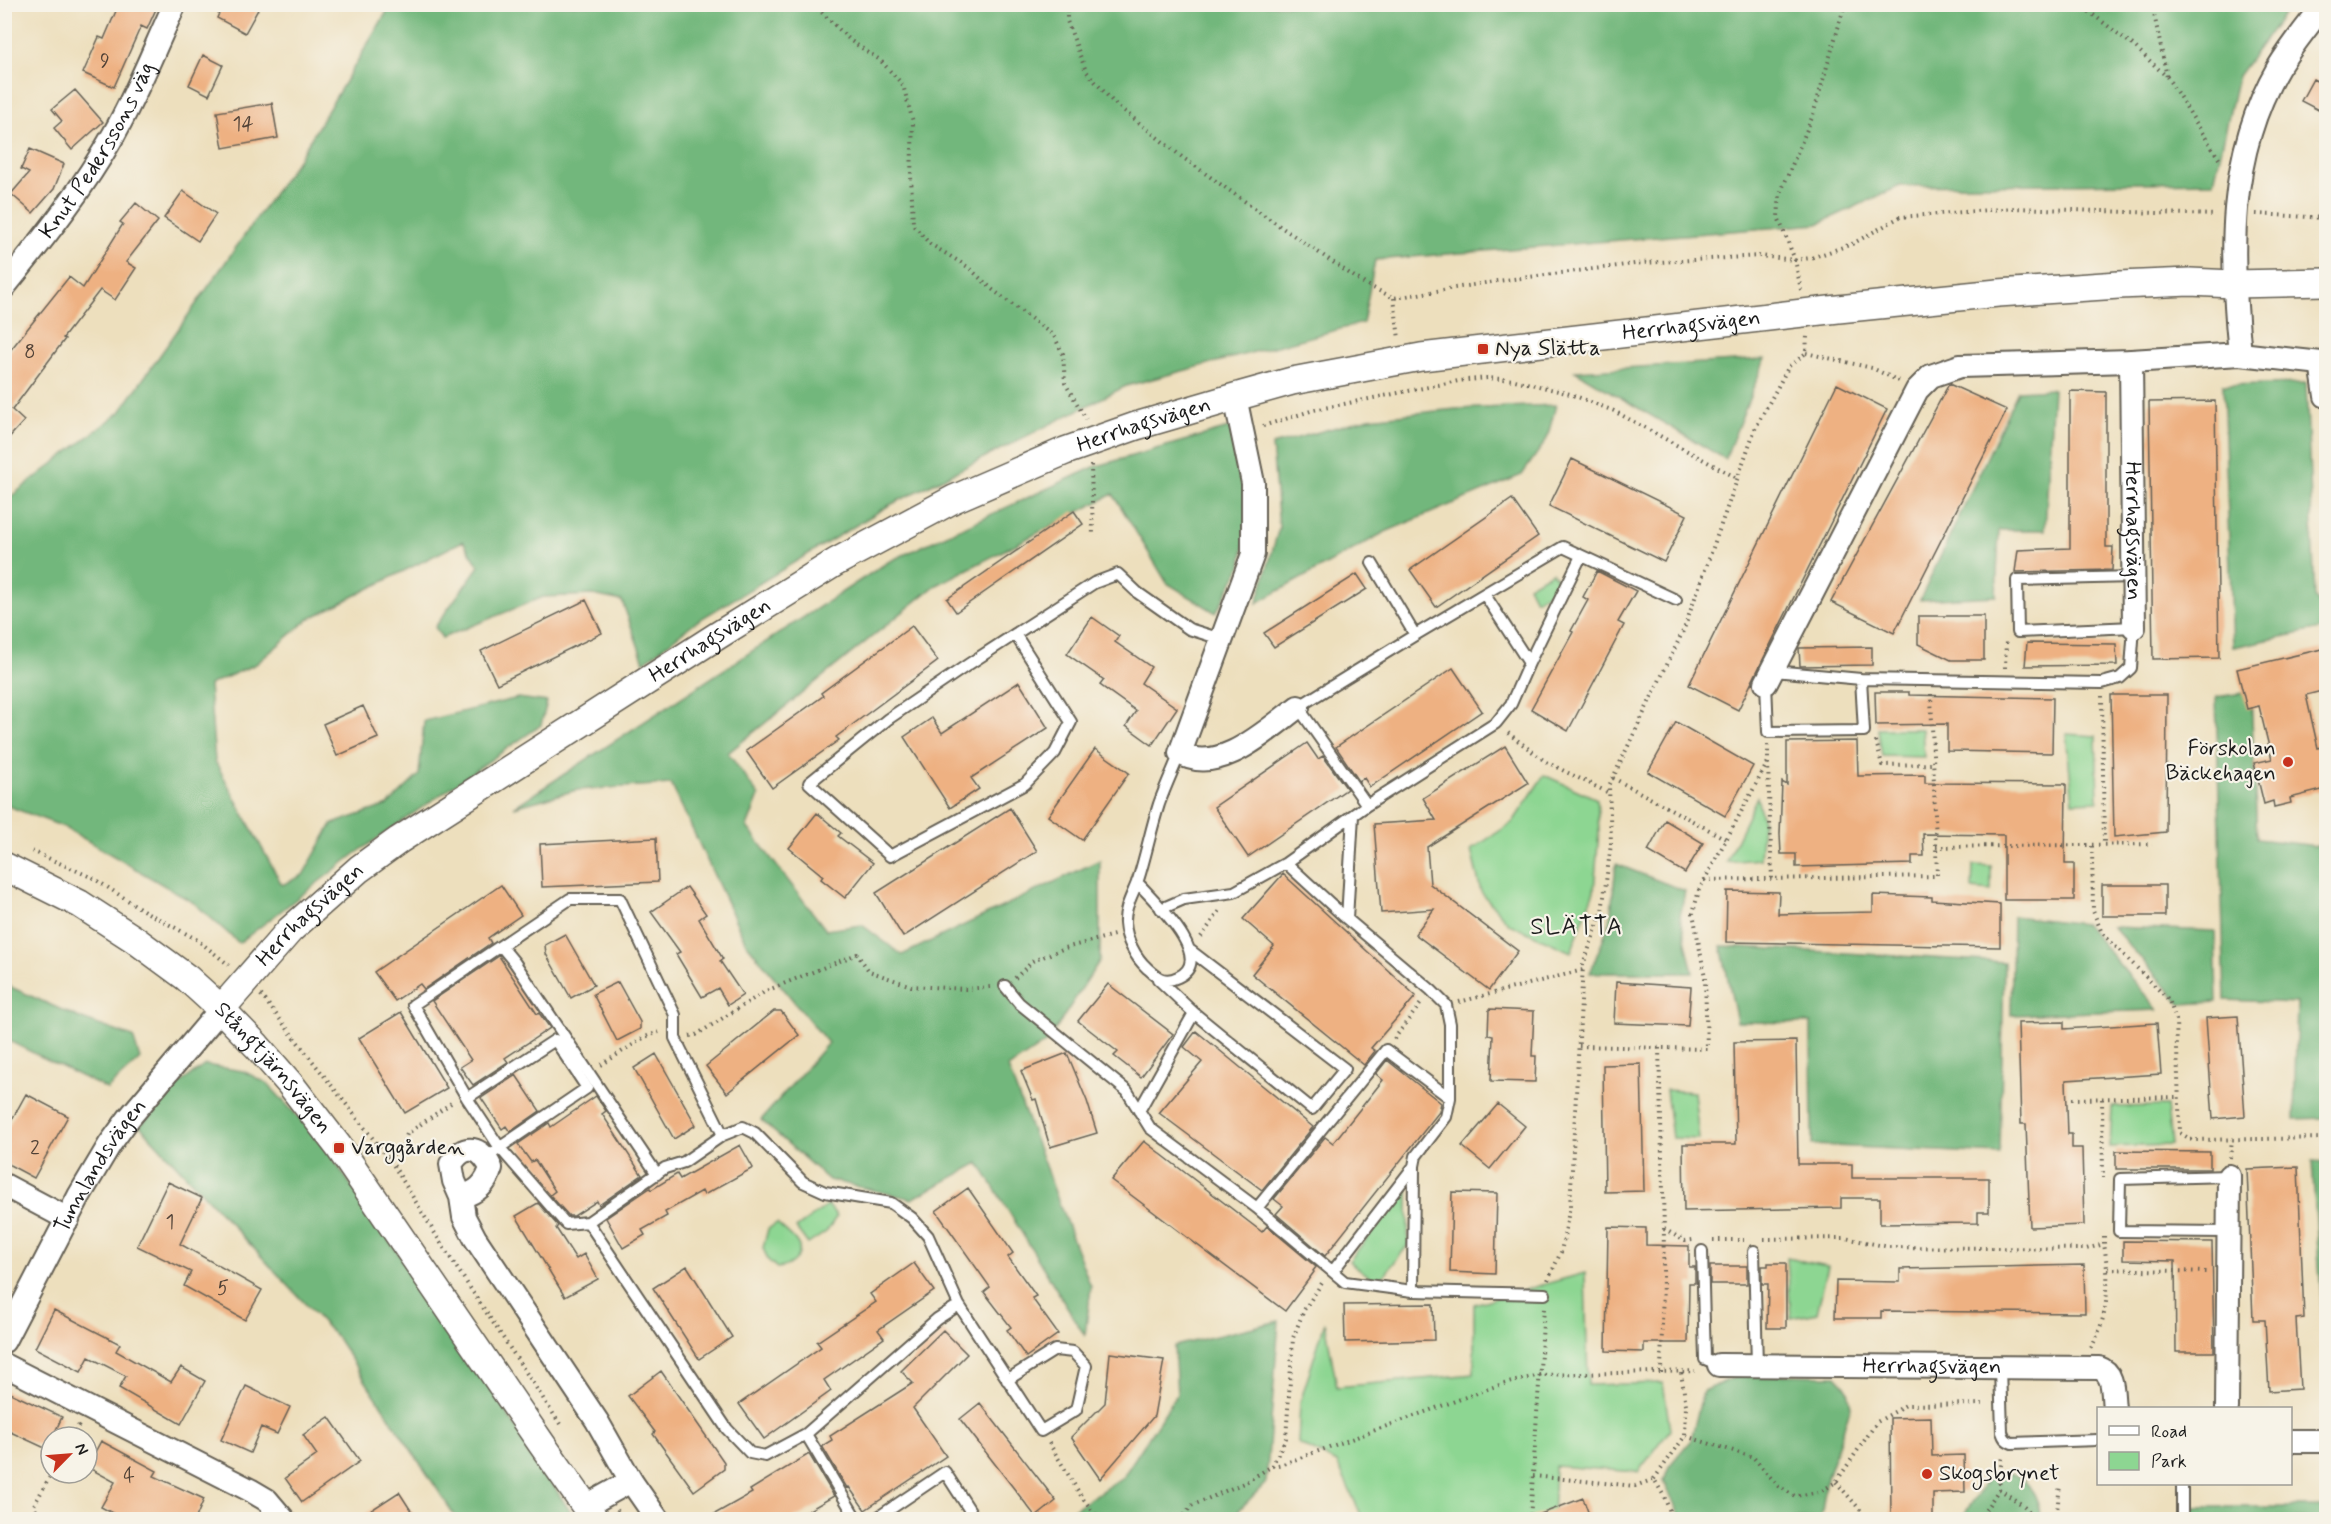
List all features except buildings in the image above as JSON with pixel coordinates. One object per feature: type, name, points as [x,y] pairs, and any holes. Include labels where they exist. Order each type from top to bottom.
[{"type":"street","name":"Knut Pederssons väg","points":[[4,287],[46,236],[114,133],[175,4]]},
{"type":"street","points":[[2240,354],[2233,284],[2238,191],[2245,147],[2267,88],[2294,42],[2325,4]]},
{"type":"street","name":"Herrhagsvägen","points":[[221,1008],[290,930],[359,869],[399,840],[717,636],[836,562],[954,499],[1065,451],[1136,426],[1292,381],[1402,361],[1614,334],[1987,294],[2178,282],[2233,284],[2326,282]]},
{"type":"street","points":[[1770,677],[1917,390],[1930,376],[1960,366],[2131,361],[2240,354],[2324,363],[2326,396]]},
{"type":"street","name":"Herrhagsvägen","points":[[2131,361],[2134,627]]},
{"type":"street","points":[[1235,397],[1253,483],[1253,554],[1180,753],[1190,760],[1215,760],[1245,745],[1298,707]]},
{"type":"street","name":"Stångtjärnsvägen","points":[[4,866],[80,904],[135,939],[221,1008],[276,1067],[338,1146],[541,1443],[596,1507]]},
{"type":"street","name":"Tunnlandsvägen","points":[[4,1341],[68,1219],[120,1130],[221,1008]]},
{"type":"street","points":[[457,1189],[480,1189],[488,1180],[493,1152],[468,1150],[457,1154],[451,1164],[457,1189],[464,1217],[475,1238],[597,1421],[631,1481],[658,1520]]},
{"type":"street","points":[[2227,1407],[2229,1176]]},
{"type":"street","points":[[4,1185],[68,1219]]},
{"type":"street","points":[[4,1365],[250,1490],[267,1500],[284,1520]]},
{"type":"street","name":"Herrhagsvägen","points":[[1719,1365],[2099,1368],[2107,1372],[2111,1383],[2114,1407]]},
{"type":"street","points":[[2292,1441],[2326,1441]]},
{"type":"street","points":[[596,1507],[631,1481]]},
{"type":"lane","points":[[1367,805],[1298,707],[1415,634],[1485,595],[1563,547],[1676,600]]},
{"type":"lane","points":[[1161,909],[1184,898],[1234,892],[1286,863],[1367,805],[1496,723],[1511,704],[1581,556]]},
{"type":"lane","points":[[1372,563],[1415,634]]},
{"type":"lane","points":[[1015,634],[1071,722],[1055,753],[1025,784],[890,856],[809,783],[888,719],[1015,634],[1094,583],[1118,574],[1138,592],[1189,629],[1221,639]]},
{"type":"lane","points":[[1861,679],[1864,731],[1767,732],[1770,677],[2102,683],[2120,678],[2132,668],[2134,627],[2018,632],[2017,580],[2133,577]]},
{"type":"lane","points":[[1485,595],[1529,663]]},
{"type":"lane","points":[[1137,882],[1181,933],[1191,951],[1345,1069],[1312,1109],[1194,1013],[1142,963],[1131,946],[1125,922],[1129,901],[1137,882],[1159,804],[1180,753]]},
{"type":"lane","points":[[1347,919],[1353,815]]},
{"type":"lane","points":[[1286,863],[1446,1005],[1450,1024],[1450,1098],[1446,1117],[1416,1156],[1414,1166],[1413,1291]]},
{"type":"lane","points":[[723,1135],[675,1038],[675,1015],[620,899],[570,899],[412,1005],[466,1098],[493,1152],[566,1224],[588,1222],[657,1174],[684,1162],[723,1135],[743,1127],[755,1133],[803,1182],[825,1192],[891,1203],[912,1218],[928,1236],[959,1305],[1006,1380],[1041,1431],[1076,1410],[1086,1366],[1072,1352],[1055,1350],[1006,1380]]},
{"type":"lane","points":[[501,946],[515,963],[657,1174]]},
{"type":"lane","points":[[1158,979],[1168,981],[1188,970],[1191,951]]},
{"type":"lane","points":[[1005,986],[1019,1004],[1127,1091],[1150,1128],[1257,1208],[1345,1282],[1413,1291],[1545,1294]]},
{"type":"lane","points":[[1139,1111],[1194,1013]]},
{"type":"lane","points":[[466,1098],[555,1040],[586,1088],[493,1152]]},
{"type":"lane","points":[[1257,1208],[1386,1050],[1450,1098]]},
{"type":"lane","points":[[1333,1270],[1414,1166]]},
{"type":"lane","points":[[2228,1232],[2119,1231],[2120,1179],[2229,1176]]},
{"type":"lane","points":[[588,1222],[726,1429],[750,1453],[765,1456],[806,1434],[937,1319],[959,1305]]},
{"type":"lane","points":[[1702,1246],[1704,1359],[1719,1365]]},
{"type":"lane","points":[[1754,1251],[1756,1365]]},
{"type":"lane","points":[[2000,1368],[2000,1404],[2004,1438],[2012,1443],[2097,1440]]},
{"type":"lane","points":[[806,1434],[857,1520]]},
{"type":"lane","points":[[874,1520],[945,1472],[976,1520]]},
{"type":"lane","points":[[2182,1485],[2182,1520]]},
{"type":"path","points":[[813,4],[851,41],[880,60],[903,85],[913,122],[913,225],[930,244],[968,267],[993,290],[1054,336],[1063,354],[1065,383],[1088,422],[1093,536]]},
{"type":"path","points":[[1067,4],[1067,21],[1082,64],[1096,85],[1113,102],[1182,157],[1281,227],[1365,284],[1394,298],[1497,280],[1642,263],[1760,256],[1795,260],[1811,258],[1852,244],[1900,217],[2014,208],[2326,218]]},
{"type":"path","points":[[1802,300],[1795,260],[1778,217],[1780,194],[1813,116],[1845,4]]},
{"type":"path","points":[[2079,4],[2133,45],[2167,77],[2238,191]]},
{"type":"path","points":[[2152,4],[2167,77]]},
{"type":"path","points":[[1394,298],[1402,361]]},
{"type":"path","points":[[1806,354],[1807,328]]},
{"type":"path","points":[[1530,1520],[1545,1287],[1561,1252],[1570,1206],[1583,970],[1602,912],[1611,844],[1610,786],[1699,593],[1755,429],[1789,366],[1806,354],[1872,368],[1917,390]]},
{"type":"path","points":[[1242,433],[1314,410],[1458,381],[1487,378],[1515,380],[1570,393],[1614,411],[1737,478]]},
{"type":"path","points":[[2005,682],[2006,634],[2018,632]]},
{"type":"path","points":[[1704,880],[1937,876],[1930,681]]},
{"type":"path","points":[[2102,683],[2104,846]]},
{"type":"path","points":[[1496,723],[1546,762],[1610,794]]},
{"type":"path","points":[[1864,731],[1877,741],[1882,765],[1933,764]]},
{"type":"path","points":[[1767,732],[1772,880]]},
{"type":"path","points":[[1580,1046],[1707,1049],[1705,977],[1693,913],[1704,880],[1768,762]]},
{"type":"path","points":[[1613,778],[1726,839]]},
{"type":"path","points":[[1936,847],[2152,844]]},
{"type":"path","points":[[2092,846],[2093,911],[2102,933],[2169,999],[2176,1020],[2180,1133],[2192,1140],[2326,1138]]},
{"type":"path","points":[[24,848],[93,878],[146,912],[196,939],[246,980],[270,1004],[392,1163],[447,1253],[561,1427]]},
{"type":"path","points":[[1191,951],[1234,892]]},
{"type":"path","points":[[580,1061],[603,1065],[645,1037],[660,1032],[675,1038],[696,1035],[766,991],[857,954],[869,970],[911,986],[966,989],[1005,986],[1034,961],[1065,948],[1127,931]]},
{"type":"path","points":[[1446,1005],[1583,970]]},
{"type":"path","points":[[1386,1050],[1431,990]]},
{"type":"path","points":[[1659,1048],[1664,1229],[1660,1373]]},
{"type":"path","points":[[2072,1099],[2179,1097]]},
{"type":"path","points":[[388,1158],[402,1147],[407,1134],[455,1100],[466,1098]]},
{"type":"path","points":[[2102,1099],[2103,1188]]},
{"type":"path","points":[[1664,1229],[1685,1241],[1702,1246]]},
{"type":"path","points":[[2080,1367],[2098,1335],[2107,1303],[2108,1269],[2103,1233]]},
{"type":"path","points":[[1712,1240],[1845,1238],[1888,1247],[2086,1249],[2104,1244]]},
{"type":"path","points":[[2108,1269],[2228,1272]]},
{"type":"path","points":[[1272,1466],[1286,1438],[1293,1338],[1304,1310],[1333,1270]]},
{"type":"path","points":[[1181,1520],[1191,1506],[1246,1482],[1272,1466],[1496,1386],[1540,1375],[1681,1373],[1719,1365]]},
{"type":"path","points":[[1533,1476],[1635,1486],[1654,1479],[1685,1436],[1686,1405],[1681,1373]]},
{"type":"path","points":[[1685,1436],[1753,1457],[1778,1486],[1795,1496],[1820,1492],[1836,1482],[1877,1422],[1906,1405],[2000,1404]]},
{"type":"path","points":[[1041,1431],[1083,1499],[1100,1520]]},
{"type":"path","points":[[1979,1520],[1999,1490],[2004,1438]]},
{"type":"path","points":[[1654,1479],[1664,1496],[1673,1520]]},
{"type":"path","points":[[1836,1482],[1869,1520]]},
{"type":"path","points":[[42,1520],[38,1517],[34,1505],[45,1485]]},
{"type":"path","points":[[2056,1520],[2060,1485]]},
{"type":"path","points":[[1999,1490],[2024,1506],[2037,1520]]},
{"type":"path","points":[[596,1507],[624,1520]]},
{"type":"green space","points":[[391,5],[2290,5],[2238,76],[2214,182],[1900,186],[1818,224],[1375,260],[1363,323],[1126,386],[888,506],[694,623],[644,662],[622,601],[593,595],[543,597],[442,638],[435,627],[479,566],[463,541],[309,619],[256,664],[209,685],[215,761],[282,885],[303,875],[332,824],[388,805],[419,775],[424,721],[518,698],[547,702],[541,725],[355,854],[239,943],[194,903],[64,827],[5,805],[5,501],[120,412],[301,155]]},
{"type":"green space","points":[[1765,359],[1725,459],[1575,371]]},
{"type":"green space","points":[[2306,383],[2315,598],[2326,610],[2326,628],[2233,647],[2223,385]]},
{"type":"green space","points":[[2053,389],[2045,530],[1999,530],[1996,596],[1920,600],[2018,391]]},
{"type":"green space","points":[[1556,405],[1547,439],[1522,475],[1385,532],[1257,603],[1279,528],[1272,445],[1369,418],[1456,409]]},
{"type":"green space","points":[[1232,427],[1249,514],[1241,566],[1216,613],[1167,583],[1113,494],[935,586],[728,753],[759,796],[747,827],[826,930],[862,925],[902,955],[1100,860],[1100,960],[1048,1041],[1008,1068],[1091,1287],[1085,1336],[979,1163],[912,1199],[829,1180],[761,1120],[828,1043],[746,943],[671,784],[577,790],[514,807],[888,562],[1094,467]]},
{"type":"green space","points":[[1552,572],[1561,586],[1535,600],[1528,586]]},
{"type":"green space","points":[[2251,692],[2257,839],[2326,847],[2326,1118],[2294,1119],[2297,1003],[2225,1000],[2216,697]]},
{"type":"green space","points":[[1878,729],[1922,729],[1924,757],[1882,756]]},
{"type":"green space","points":[[2066,734],[2096,736],[2098,801],[2073,802]]},
{"type":"green space","points":[[1544,775],[1597,799],[1599,831],[1594,891],[1571,952],[1509,924],[1481,892],[1471,850],[1513,822]]},
{"type":"green space","points":[[1757,797],[1763,822],[1760,859],[1726,862]]},
{"type":"green space","points":[[1616,864],[1685,891],[1680,916],[1693,973],[1590,973],[1610,921]]},
{"type":"green space","points":[[1973,865],[1991,866],[1991,891],[1972,889]]},
{"type":"green space","points":[[2013,916],[2085,924],[2158,1010],[2011,1015]]},
{"type":"green space","points":[[2113,927],[2215,931],[2217,1002],[2181,1004]]},
{"type":"green space","points":[[1721,946],[2004,962],[2000,1154],[1812,1145],[1811,1023],[1737,1022]]},
{"type":"green space","points":[[4,984],[82,1019],[133,1037],[140,1059],[107,1089],[5,1039]]},
{"type":"green space","points":[[205,1065],[243,1071],[267,1083],[322,1143],[477,1367],[575,1519],[457,1519],[337,1338],[140,1126],[179,1084]]},
{"type":"green space","points":[[1666,1090],[1694,1092],[1699,1139],[1672,1138]]},
{"type":"green space","points":[[2167,1106],[2171,1145],[2110,1147],[2112,1107]]},
{"type":"green space","points":[[2312,1162],[2326,1163],[2326,1368]]},
{"type":"green space","points":[[1408,1186],[1408,1245],[1378,1283],[1349,1261]]},
{"type":"green space","points":[[828,1205],[837,1216],[826,1232],[808,1244],[796,1228]]},
{"type":"green space","points":[[777,1223],[795,1240],[799,1250],[796,1259],[777,1268],[768,1260],[763,1248],[768,1229]]},
{"type":"green space","points":[[1787,1258],[1828,1266],[1817,1313],[1791,1318]]},
{"type":"green space","points":[[1585,1273],[1588,1385],[1663,1383],[1670,1430],[1638,1472],[1555,1466],[1553,1520],[1363,1519],[1337,1463],[1298,1443],[1300,1403],[1325,1322],[1337,1387],[1474,1374],[1474,1304]]},
{"type":"green space","points":[[1279,1321],[1266,1483],[1230,1519],[1059,1519],[1123,1477],[1177,1394],[1174,1346]]},
{"type":"green space","points":[[1742,1374],[1836,1376],[1848,1389],[1851,1407],[1827,1477],[1822,1511],[1818,1519],[1681,1519],[1664,1481],[1669,1466],[1691,1440],[1703,1391]]},
{"type":"green space","points":[[2001,1472],[2018,1476],[2030,1487],[2037,1502],[2040,1519],[1961,1519],[1987,1480]]},
{"type":"green space","points":[[2193,1507],[2326,1507],[2326,1519],[2193,1519]]},
{"type":"place","name":"Nya Slätta","points":[[1483,349]]},
{"type":"place","name":"Förskolan Bäckehagen","points":[[2288,762]]},
{"type":"place","name":"Varggården","points":[[339,1148]]},
{"type":"place","name":"Skogsbrynet","points":[[1927,1474]]},
{"type":"district","name":"SLÄTTA","points":[[1577,927]]}]
